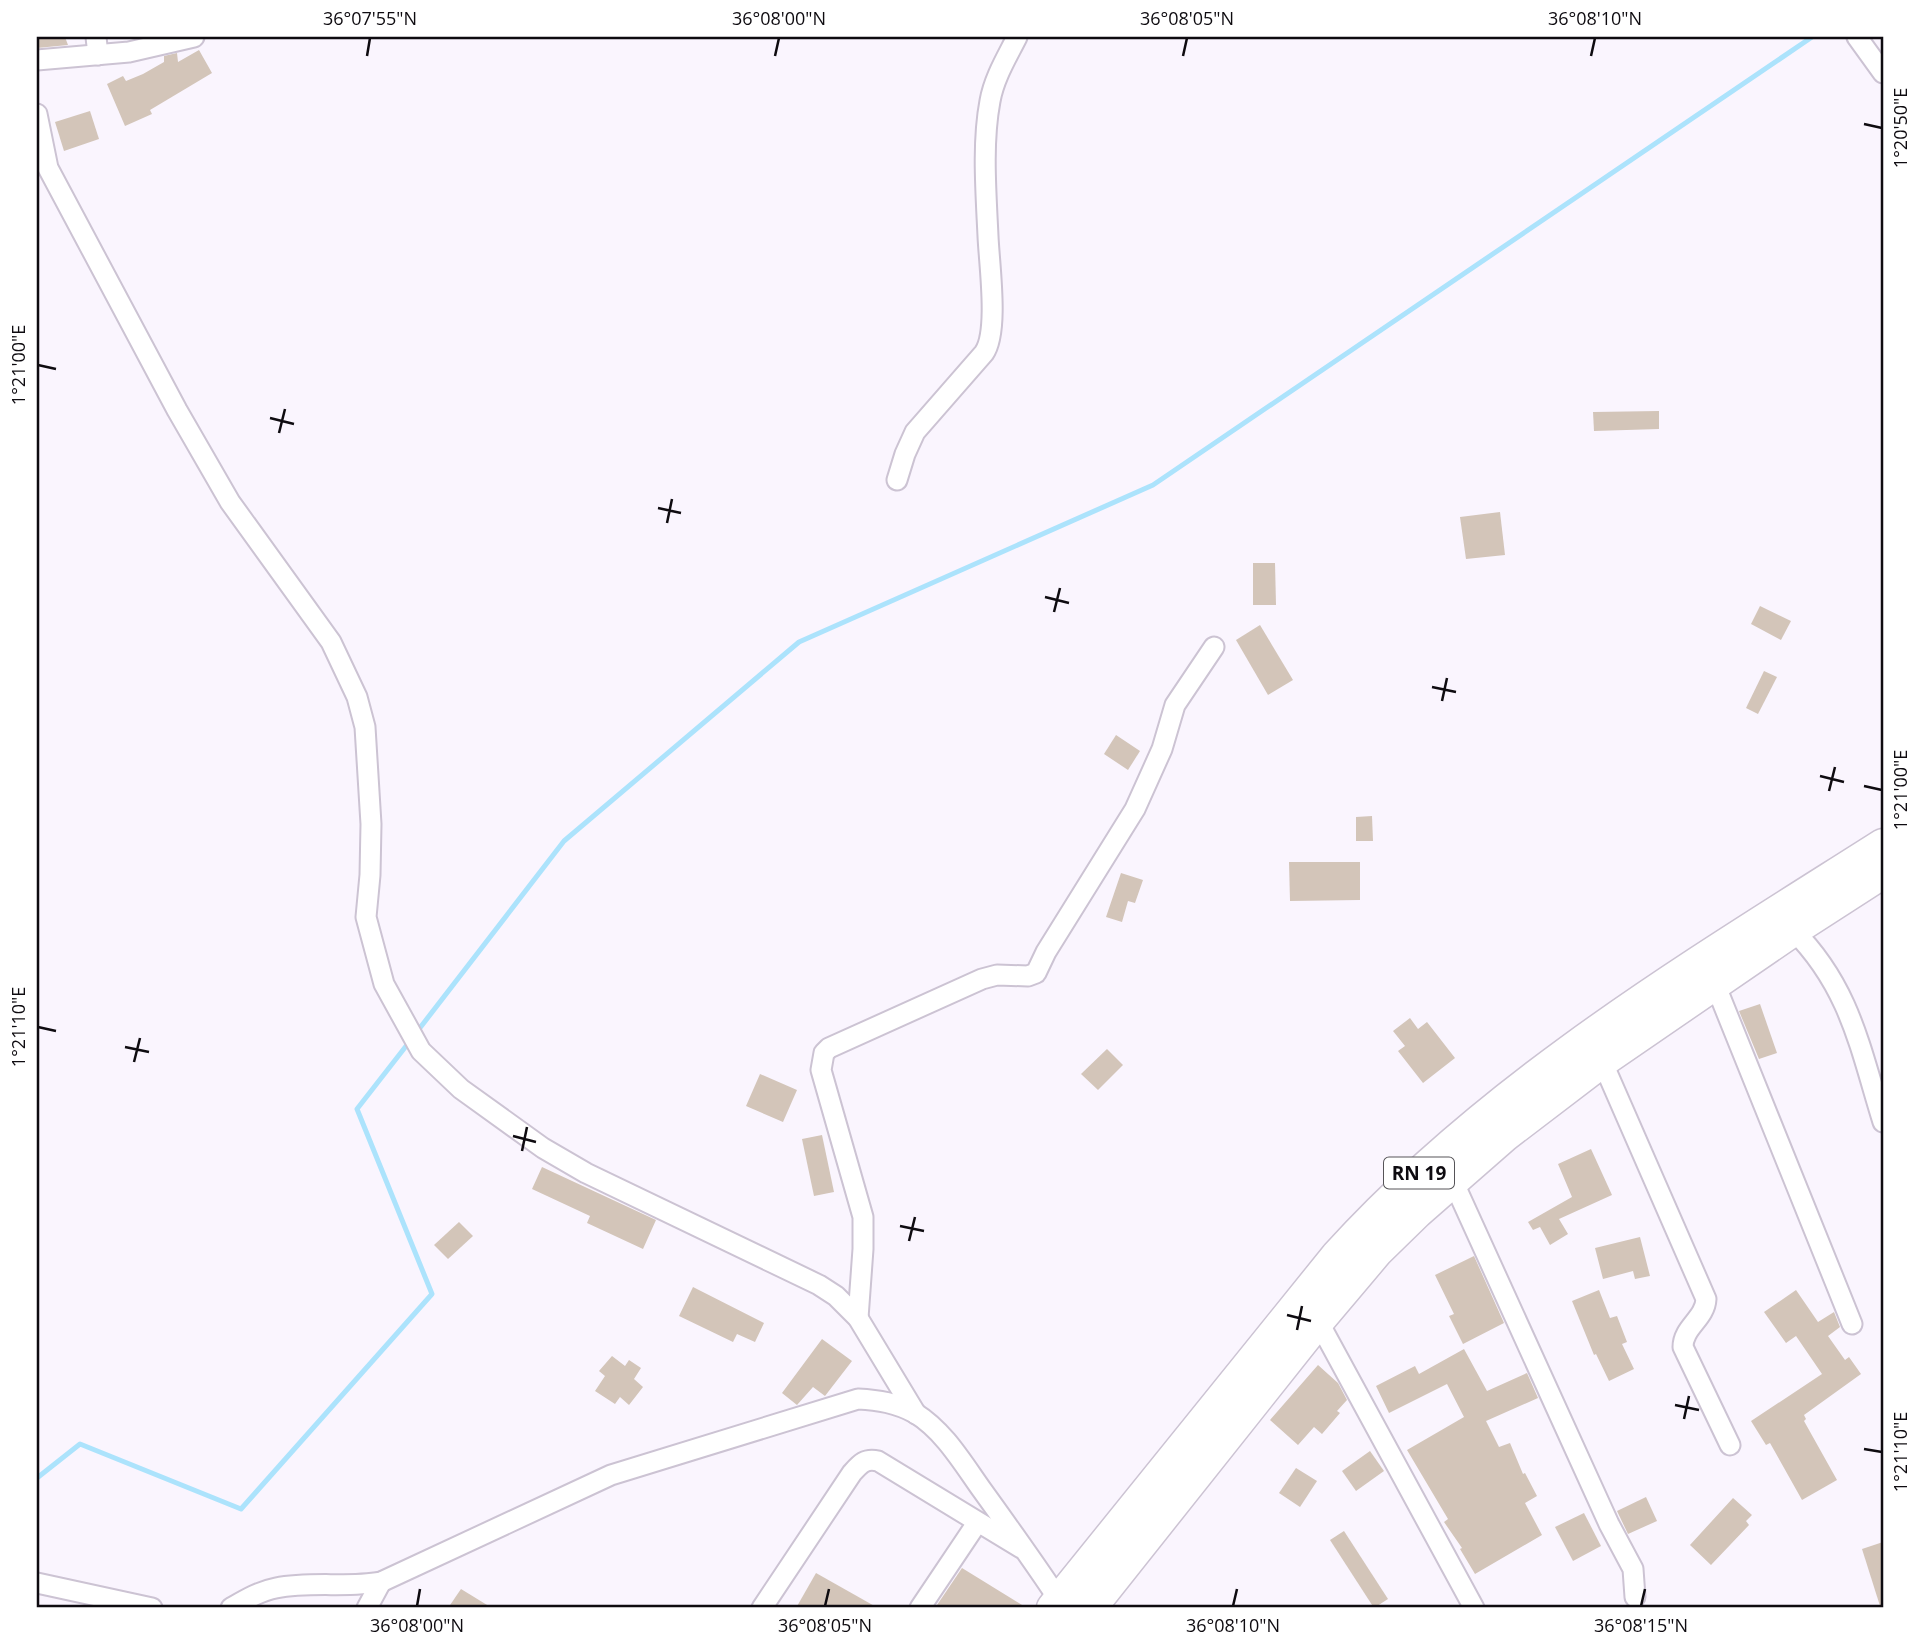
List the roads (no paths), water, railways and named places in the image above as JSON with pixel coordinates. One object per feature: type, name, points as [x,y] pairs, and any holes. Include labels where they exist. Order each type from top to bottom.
[{"type":"main road","name":"RN 19","points":[[1073,1602],[1377,1251],[1417,1212],[1589,1057],[1883,845]]},
{"type":"main road","name":"RN 19","points":[[1073,1602],[1319,1278],[1372,1217],[1447,1147],[1589,1057],[1715,984],[1883,872]]},
{"type":"street","points":[[37,60],[97,46],[129,52],[194,37]]},
{"type":"street","points":[[897,480],[915,432],[984,353],[990,342],[992,315],[987,207],[988,115],[993,87],[1017,37]]},
{"type":"street","points":[[1860,41],[1883,73]]},
{"type":"street","points":[[37,114],[42,169],[230,502],[331,642],[357,697],[365,727],[371,824],[366,917],[384,984],[421,1051],[461,1089],[543,1148],[836,1296],[858,1318],[916,1414]]},
{"type":"street","points":[[858,1318],[863,1217],[821,1070],[824,1053],[982,979],[997,975],[1028,976],[1036,973],[1046,952],[1135,809],[1162,749],[1175,705],[1214,647]]},
{"type":"street","points":[[1793,930],[1822,962],[1842,995],[1883,1122]]},
{"type":"street","points":[[1715,984],[1852,1324]]},
{"type":"street","points":[[1589,1057],[1706,1299],[1705,1308],[1686,1333],[1683,1347],[1730,1445]]},
{"type":"street","points":[[1453,1181],[1609,1524],[1633,1569],[1635,1597]]},
{"type":"street","points":[[1318,1321],[1474,1608]]},
{"type":"street","points":[[231,1608],[275,1588],[381,1582],[611,1475],[858,1399],[883,1400],[916,1414],[942,1436],[1028,1552],[1073,1602]]},
{"type":"street","points":[[762,1608],[852,1473],[862,1462],[870,1459],[878,1461],[1028,1552]]},
{"type":"street","points":[[920,1608],[977,1523]]},
{"type":"street","points":[[367,1608],[381,1582]]},
{"type":"street","points":[[37,1583],[152,1608]]},
{"type":"waterway","points":[[416,1033],[564,841],[799,642],[1153,485],[1812,37]]},
{"type":"waterway","points":[[37,1478],[80,1444],[241,1509],[432,1294],[357,1109],[410,1041]]}]
